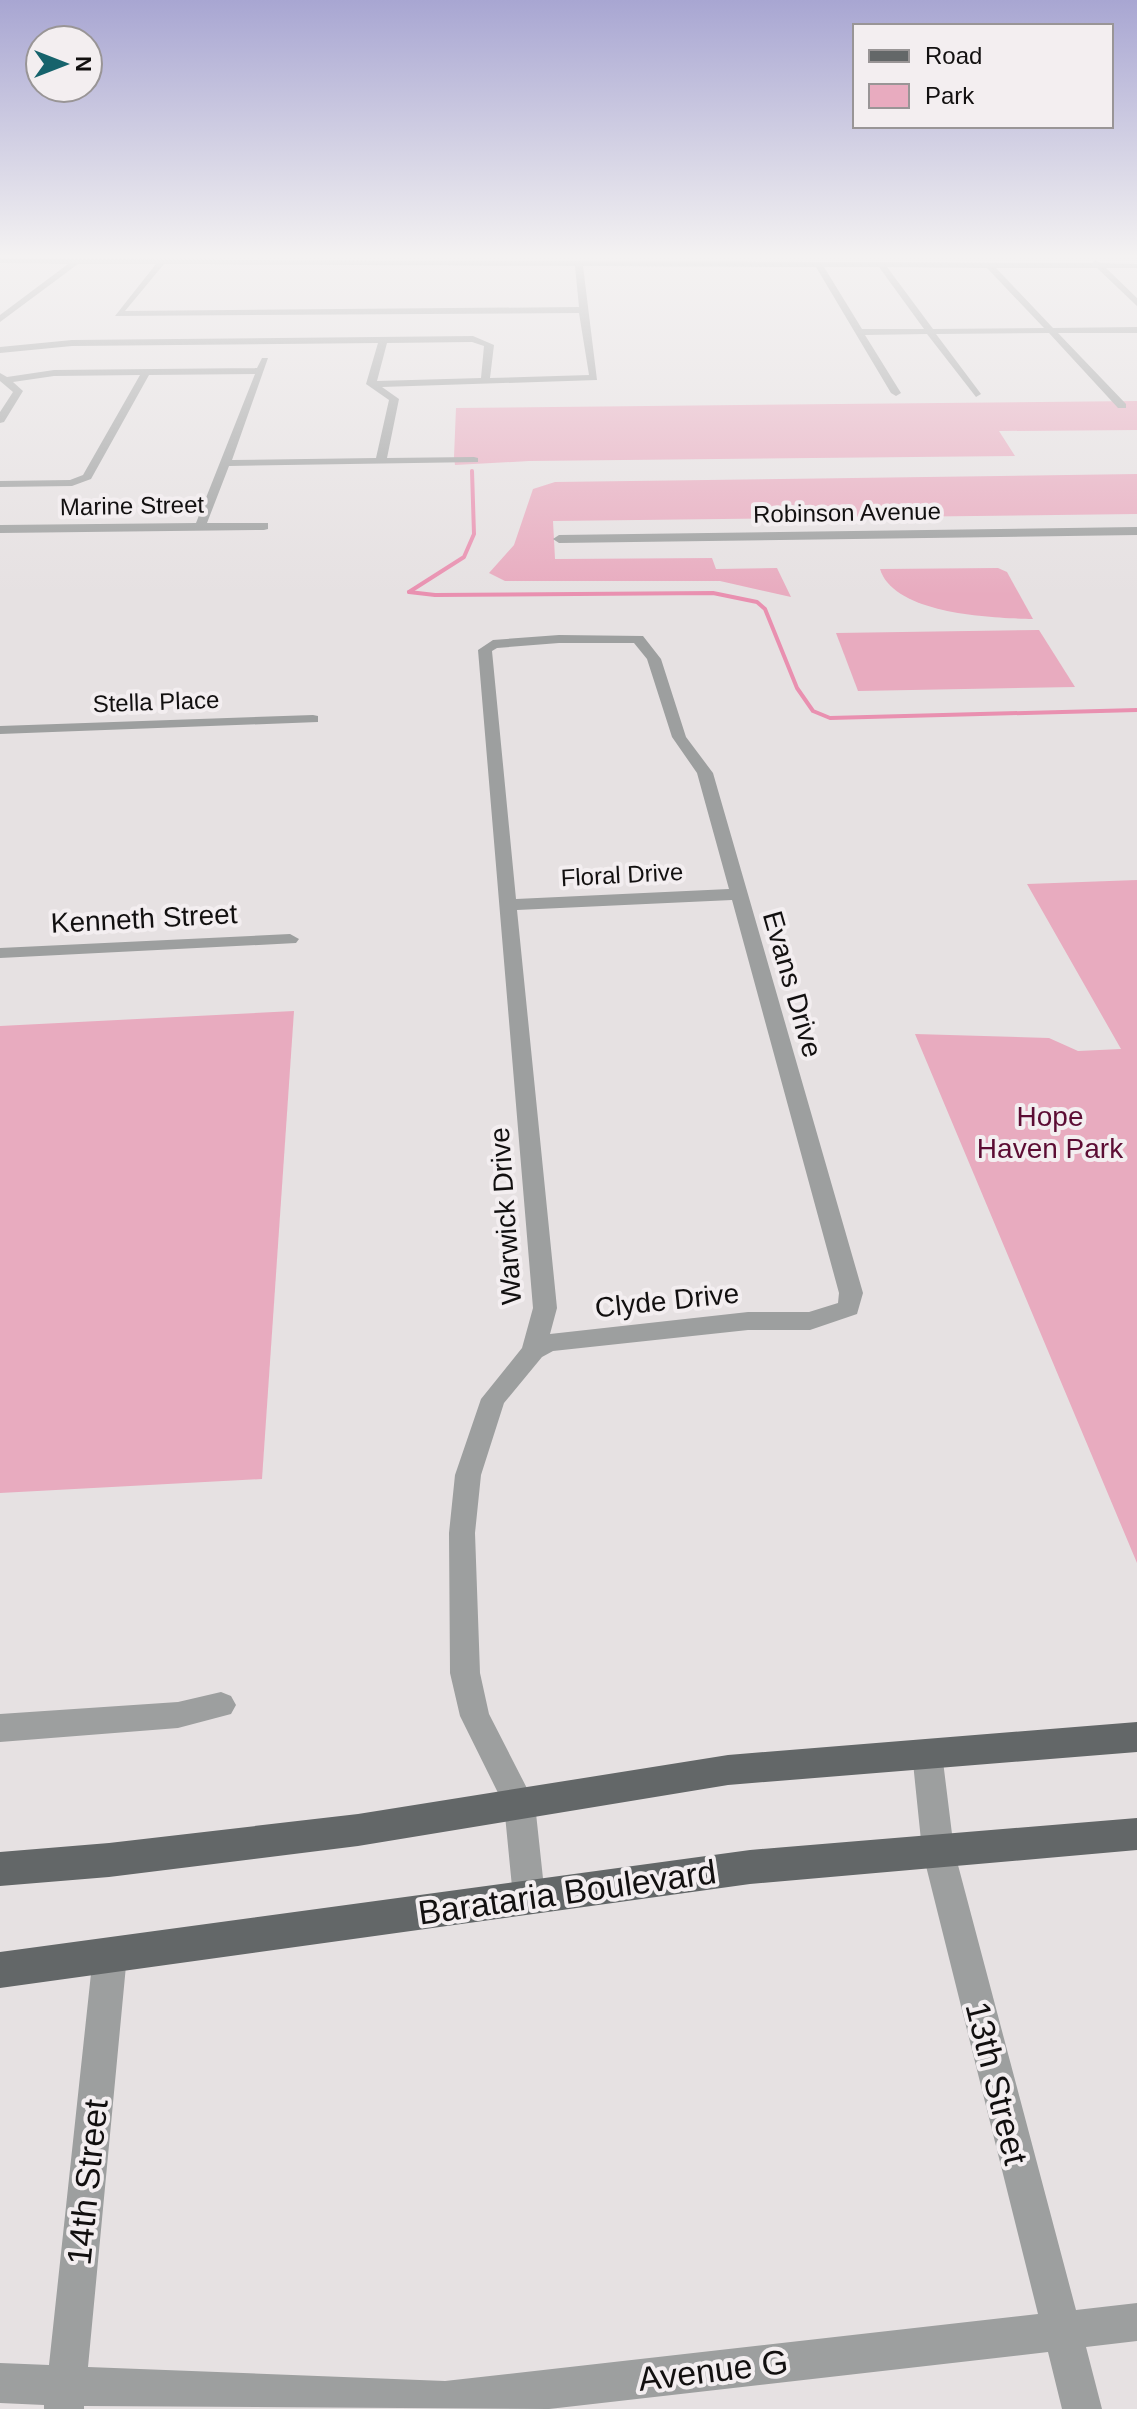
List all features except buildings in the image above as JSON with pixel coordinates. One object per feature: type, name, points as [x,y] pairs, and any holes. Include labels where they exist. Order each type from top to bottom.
[{"type":"main road","points":[[0,1869],[109,1860],[358,1830],[728,1770],[1137,1737]]},
{"type":"main road","name":"Barataria Boulevard","points":[[0,1970],[750,1867],[1137,1834]]},
{"type":"street","points":[[371,384],[375,370]]},
{"type":"street","points":[[485,381],[486,370]]},
{"type":"street","points":[[371,384],[594,378],[593,370]]},
{"type":"street","points":[[882,370],[896,393]]},
{"type":"street","points":[[958,370],[976,394]]},
{"type":"street","points":[[1087,370],[1122,406]]},
{"type":"street","points":[[3,378],[54,373],[260,371],[200,527]]},
{"type":"street","points":[[0,484],[80,480],[90,474],[146,372]]},
{"type":"street","points":[[0,420],[18,391],[3,378]]},
{"type":"street","points":[[371,384],[394,399],[381,461]]},
{"type":"street","points":[[225,463],[474,460]]},
{"type":"street","name":"Marine Street","points":[[0,529],[264,526]]},
{"type":"street","name":"Robinson Avenue","points":[[559,539],[1137,531]]},
{"type":"street","name":"Evans Drive","points":[[488,646],[559,639],[628,638],[638,639],[646,645],[678,736],[705,773],[851,1293],[849,1308],[810,1321]]},
{"type":"street","name":"Warwick Drive","points":[[488,646],[485,650],[545,1308],[533,1351],[493,1399],[468,1475],[462,1533],[465,1673],[475,1716],[519,1804],[529,1897]]},
{"type":"street","name":"Stella Place","points":[[0,730],[313,719]]},
{"type":"street","name":"Floral Drive","points":[[508,905],[739,894]]},
{"type":"street","name":"Kenneth Street","points":[[0,953],[290,939]]},
{"type":"street","name":"Clyde Drive","points":[[533,1351],[549,1343],[748,1321],[810,1321]]},
{"type":"street","points":[[0,1728],[178,1715],[221,1705]]},
{"type":"street","name":"13th Street","points":[[927,1753],[938,1850],[1082,2409]]},
{"type":"street","name":"14th Street","points":[[65,2397],[110,1955]]},
{"type":"street","name":"Avenue G","points":[[0,2383],[65,2397],[445,2401],[1137,2322]]},
{"type":"green space","points":[[1137,401],[1137,430],[999,431],[1015,456],[529,461],[455,465],[454,457],[456,408]]},
{"type":"green space","points":[[1137,474],[1137,514],[553,521],[555,559],[712,558],[716,569],[777,568],[791,597],[720,581],[505,581],[489,573],[514,545],[533,489],[555,482]]},
{"type":"green space","points":[[998,568],[1007,572],[1033,619],[971,615],[924,605],[904,596],[889,584],[880,569]]},
{"type":"green space","points":[[1039,630],[1075,687],[858,691],[836,633]]},
{"type":"green space","name":"Hope Haven Park","points":[[1137,880],[1137,1563],[915,1034],[1049,1038],[1078,1051],[1121,1049],[1027,884]]},
{"type":"green space","points":[[294,1011],[262,1479],[0,1493],[0,1026]]},
{"type":"waterway","points":[[472,471],[474,534],[464,557],[409,592],[435,595],[713,593],[757,602],[765,609],[797,688],[813,711],[830,718],[1137,710]]}]
